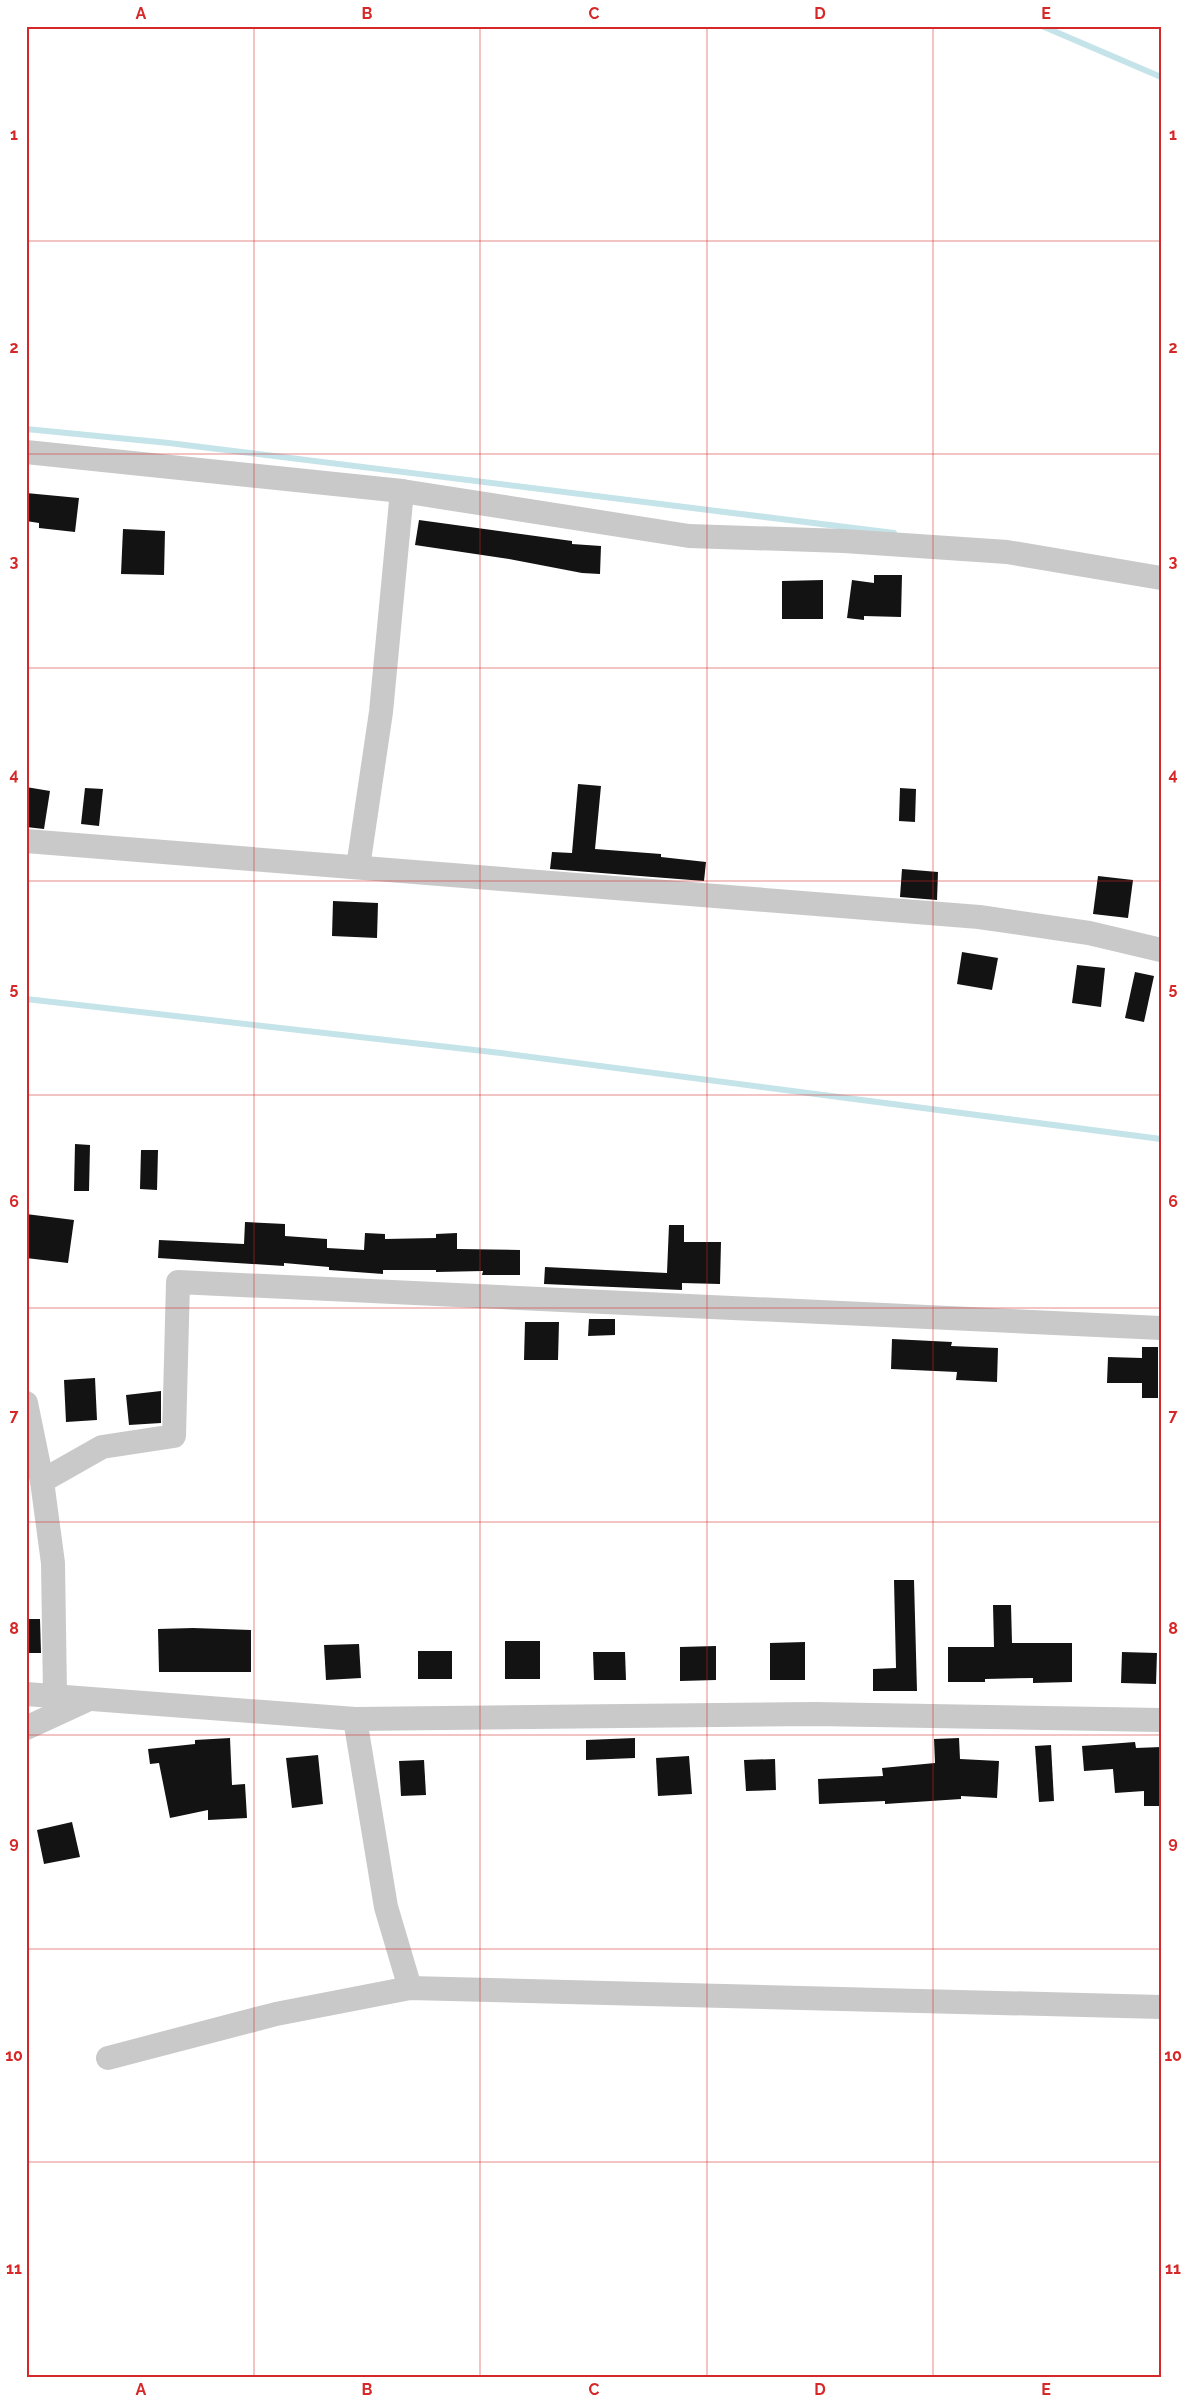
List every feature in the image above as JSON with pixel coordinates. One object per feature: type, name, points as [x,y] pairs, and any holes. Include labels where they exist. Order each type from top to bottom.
[{"type":"street","points":[[26,452],[402,492],[689,536],[844,541],[1008,552],[1161,578]]},
{"type":"street","points":[[358,867],[381,712],[402,492]]},
{"type":"street","points":[[26,841],[979,917],[1089,932],[1161,950]]},
{"type":"street","points":[[42,1481],[102,1447],[174,1436],[178,1282],[1161,1328]]},
{"type":"street","points":[[26,1403],[42,1481],[53,1563],[55,1695]]},
{"type":"street","points":[[26,1694],[355,1720],[815,1714],[1161,1720]]},
{"type":"street","points":[[26,1728],[91,1698]]},
{"type":"street","points":[[355,1720],[386,1906],[410,1988]]},
{"type":"street","points":[[108,2058],[276,2014],[410,1988],[1161,2006]]},
{"type":"building","points":[[26,493],[79,498],[75,532],[39,528],[39,523],[26,521]]},
{"type":"building","points":[[419,520],[572,541],[572,544],[601,546],[600,574],[582,573],[509,559],[415,545]]},
{"type":"building","points":[[123,529],[165,531],[164,575],[121,574]]},
{"type":"building","points":[[874,575],[902,575],[901,617],[864,616],[864,620],[847,618],[852,580],[874,583]]},
{"type":"building","points":[[823,580],[823,619],[782,619],[782,581]]},
{"type":"building","points":[[578,784],[601,786],[595,849],[661,854],[661,857],[706,862],[704,881],[550,869],[552,852],[572,853]]},
{"type":"building","points":[[26,787],[50,791],[44,829],[26,827]]},
{"type":"building","points":[[85,788],[103,789],[99,826],[81,824]]},
{"type":"building","points":[[900,788],[916,789],[915,822],[899,821]]},
{"type":"building","points":[[902,869],[938,872],[937,900],[900,897]]},
{"type":"building","points":[[1098,876],[1133,880],[1128,918],[1093,914]]},
{"type":"building","points":[[333,901],[378,903],[377,938],[332,936]]},
{"type":"building","points":[[962,952],[998,958],[992,990],[957,984]]},
{"type":"building","points":[[1077,965],[1105,968],[1101,1007],[1072,1003]]},
{"type":"building","points":[[1135,972],[1154,976],[1144,1022],[1125,1018]]},
{"type":"building","points":[[75,1144],[90,1145],[89,1191],[74,1191]]},
{"type":"building","points":[[141,1150],[158,1150],[157,1190],[140,1189]]},
{"type":"building","points":[[26,1214],[74,1220],[68,1263],[26,1258]]},
{"type":"building","points":[[245,1222],[285,1224],[285,1236],[327,1239],[327,1248],[364,1250],[365,1233],[385,1234],[385,1239],[436,1238],[436,1234],[457,1233],[457,1249],[520,1250],[520,1275],[482,1275],[483,1271],[436,1272],[436,1270],[383,1270],[383,1274],[329,1270],[329,1267],[284,1263],[284,1266],[158,1258],[159,1240],[244,1244]]},
{"type":"building","points":[[669,1225],[684,1225],[684,1242],[721,1242],[720,1284],[682,1283],[682,1290],[544,1284],[545,1267],[667,1273]]},
{"type":"building","points":[[589,1319],[615,1319],[615,1335],[588,1336]]},
{"type":"building","points":[[525,1322],[559,1322],[558,1360],[524,1360]]},
{"type":"building","points":[[892,1339],[952,1342],[951,1346],[998,1348],[997,1382],[956,1380],[957,1372],[891,1369]]},
{"type":"building","points":[[1142,1347],[1158,1347],[1158,1398],[1142,1398],[1142,1383],[1107,1383],[1108,1357],[1142,1358]]},
{"type":"building","points":[[95,1378],[97,1420],[66,1422],[64,1380]]},
{"type":"building","points":[[161,1391],[161,1423],[129,1425],[126,1395]]},
{"type":"building","points":[[894,1580],[914,1580],[917,1691],[873,1691],[873,1669],[896,1668]]},
{"type":"building","points":[[993,1605],[1011,1605],[1012,1643],[1072,1643],[1072,1682],[1033,1683],[1033,1678],[985,1679],[985,1682],[948,1682],[948,1647],[994,1647]]},
{"type":"building","points":[[26,1619],[40,1619],[41,1653],[26,1653]]},
{"type":"building","points":[[158,1629],[251,1630],[251,1672],[159,1672]]},
{"type":"building","points":[[505,1641],[540,1641],[540,1679],[505,1679]]},
{"type":"building","points":[[805,1642],[805,1680],[770,1680],[770,1643]]},
{"type":"building","points":[[359,1644],[361,1678],[326,1680],[324,1645]]},
{"type":"building","points":[[716,1646],[716,1680],[680,1681],[680,1647]]},
{"type":"building","points":[[418,1651],[452,1651],[452,1679],[418,1679]]},
{"type":"building","points":[[593,1652],[625,1652],[626,1680],[594,1680]]},
{"type":"building","points":[[1122,1652],[1157,1653],[1156,1684],[1121,1683]]},
{"type":"building","points":[[230,1738],[232,1785],[245,1784],[247,1818],[208,1820],[208,1810],[170,1818],[159,1763],[150,1764],[148,1749],[195,1744],[195,1740]]},
{"type":"building","points":[[635,1738],[635,1758],[586,1760],[586,1740]]},
{"type":"building","points":[[959,1738],[960,1759],[999,1761],[997,1798],[961,1796],[961,1799],[885,1804],[885,1801],[819,1804],[818,1779],[883,1776],[882,1768],[935,1763],[934,1739]]},
{"type":"building","points":[[1135,1742],[1136,1748],[1161,1747],[1161,1806],[1144,1806],[1144,1791],[1115,1793],[1113,1769],[1084,1771],[1082,1746]]},
{"type":"building","points":[[1051,1745],[1054,1801],[1039,1802],[1035,1746]]},
{"type":"building","points":[[318,1755],[323,1804],[292,1808],[286,1758]]},
{"type":"building","points":[[689,1756],[692,1794],[658,1796],[656,1758]]},
{"type":"building","points":[[775,1759],[776,1790],[746,1791],[744,1760]]},
{"type":"building","points":[[424,1760],[426,1795],[401,1796],[399,1761]]},
{"type":"building","points":[[72,1822],[80,1857],[44,1864],[37,1830]]},
{"type":"waterway","points":[[1042,26],[1161,77]]},
{"type":"waterway","points":[[26,429],[169,443],[894,533]]},
{"type":"waterway","points":[[26,999],[501,1053],[1161,1139]]}]
